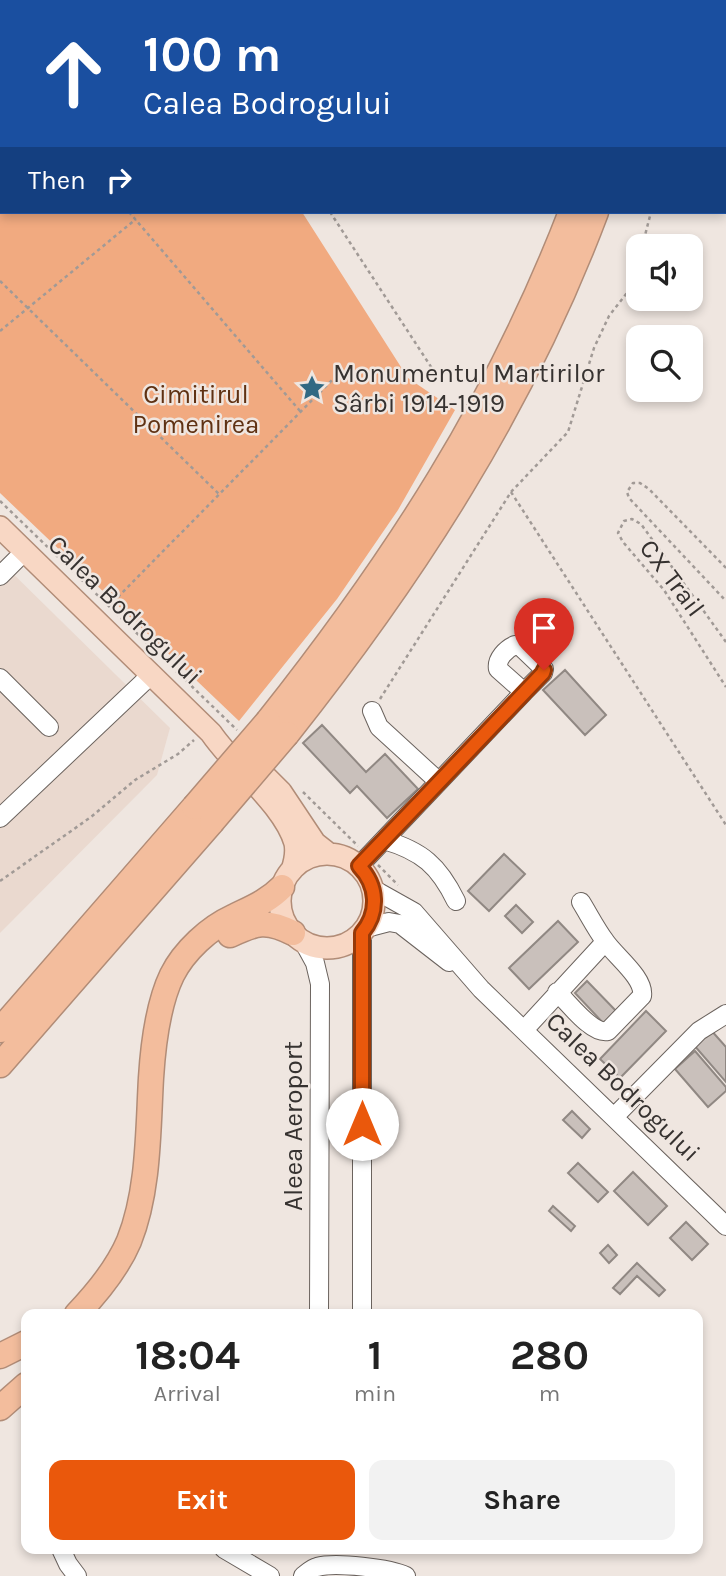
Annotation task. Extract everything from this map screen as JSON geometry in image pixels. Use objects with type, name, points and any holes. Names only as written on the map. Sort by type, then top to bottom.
[{"type":"highway","points":[[277,727],[432,493],[524,323],[570,214]]},
{"type":"highway","points":[[0,1065],[203,814],[277,727],[361,640],[395,592],[472,471],[543,335],[595,214]]},
{"type":"highway","points":[[0,1030],[203,814]]},
{"type":"highway","points":[[84,1306],[120,1259],[135,1224],[144,1170],[155,1034],[171,976],[189,951],[220,924],[261,905],[287,879]]},
{"type":"highway","points":[[163,1006],[188,967],[219,941],[245,928],[266,923],[278,925],[298,937]]},
{"type":"highway","points":[[0,1356],[21,1346]]},
{"type":"highway","points":[[0,1387],[21,1371]]},
{"type":"highway","points":[[0,1408],[21,1389]]},
{"type":"main road","name":"Calea Bodrogului","points":[[0,527],[25,551],[102,613],[152,674],[209,730],[239,751],[271,782],[292,807],[313,840],[328,854],[364,858]]},
{"type":"main road","name":"Calea Bodrogului","points":[[209,730],[288,828],[295,845],[295,859],[280,899],[282,914],[298,937],[318,947],[334,948],[349,943],[364,930]]},
{"type":"main road","points":[[287,879],[311,857],[328,854]]},
{"type":"main road","points":[[364,858],[367,876],[381,882],[374,910],[364,930]]},
{"type":"street","points":[[0,576],[25,551]]},
{"type":"street","points":[[0,818],[152,674]]},
{"type":"street","points":[[0,678],[49,727]]},
{"type":"street","points":[[364,858],[524,692]]},
{"type":"street","points":[[372,711],[379,727],[438,782]]},
{"type":"street","points":[[384,839],[415,851],[433,865],[446,881],[456,901]]},
{"type":"street","name":"Calea Bodrogului","points":[[381,882],[414,912],[481,989]]},
{"type":"street","points":[[557,992],[594,1029],[602,1033],[608,1031],[642,996],[640,982],[605,942],[581,902]]},
{"type":"street","name":"Calea Bodrogului","points":[[364,930],[389,922],[400,924],[481,989],[726,1226]]},
{"type":"street","points":[[362,1309],[364,930]]},
{"type":"street","name":"Aleea Aeroport","points":[[298,937],[315,963],[320,984],[319,1309]]},
{"type":"street","points":[[524,1030],[605,942]]},
{"type":"street","points":[[614,1117],[699,1031],[709,1023],[722,1024]]},
{"type":"street","points":[[63,1554],[77,1576]]},
{"type":"street","points":[[233,1554],[270,1576]]},
{"type":"street","points":[[315,1567],[362,1564],[406,1576]]},
{"type":"path","points":[[131,214],[301,412]]},
{"type":"path","points":[[331,214],[437,376]]},
{"type":"path","points":[[645,234],[650,214]]},
{"type":"path","points":[[0,331],[135,219]]},
{"type":"path","points":[[0,281],[219,494]]},
{"type":"path","points":[[372,711],[511,492],[568,432],[594,348],[609,316],[626,294]]},
{"type":"path","points":[[102,613],[333,379]]},
{"type":"path","name":"CX Trail","points":[[726,568],[649,489],[633,483],[629,486],[629,498],[726,601]]},
{"type":"path","points":[[511,492],[726,825]]},
{"type":"path","points":[[0,501],[102,613],[238,732]]},
{"type":"path","name":"CX Trail","points":[[726,642],[641,524],[632,519],[624,521],[618,533],[623,542],[664,590],[726,687]]},
{"type":"path","points":[[0,881],[91,817],[135,780],[178,754],[209,730]]},
{"type":"path","points":[[298,787],[364,858],[381,882]]},
{"type":"shaded area","points":[[0,561],[170,728],[157,775],[0,933]]},
{"type":"green space","name":"Cimitirul Pomenirea","points":[[0,214],[303,214],[408,378],[455,410],[398,510],[337,599],[239,721],[0,493]]},
{"type":"building","points":[[565,670],[606,715],[585,735],[543,690]]},
{"type":"building","points":[[322,725],[366,772],[385,754],[418,789],[387,818],[357,786],[350,793],[303,743]]},
{"type":"building","points":[[504,854],[525,874],[489,911],[468,891]]},
{"type":"building","points":[[516,905],[533,922],[522,933],[505,916]]},
{"type":"building","points":[[558,921],[578,942],[529,989],[509,968]]},
{"type":"building","points":[[587,981],[619,1014],[606,1026],[575,993]]},
{"type":"building","points":[[646,1011],[666,1031],[620,1078],[600,1059]]},
{"type":"building","points":[[710,1029],[726,1047],[726,1082],[693,1044]]},
{"type":"building","points":[[695,1051],[726,1087],[726,1091],[708,1107],[675,1069]]},
{"type":"building","points":[[572,1111],[590,1129],[582,1138],[563,1120]]},
{"type":"building","points":[[578,1163],[608,1192],[598,1202],[568,1173]]},
{"type":"building","points":[[633,1172],[667,1206],[648,1225],[614,1191]]},
{"type":"building","points":[[553,1206],[575,1226],[571,1231],[549,1211]]},
{"type":"building","points":[[686,1222],[708,1244],[692,1260],[670,1238]]},
{"type":"building","points":[[608,1245],[617,1255],[609,1263],[600,1253]]},
{"type":"building","points":[[637,1263],[665,1290],[659,1296],[637,1276],[620,1294],[613,1288]]},
{"type":"place","name":"Monumentul Martirilor Sârbi 1914-1919","points":[[312,388]]},
{"type":"route","points":[[362,1124],[362,933],[374,910],[374,893],[367,876],[359,866],[544,670]]}]
